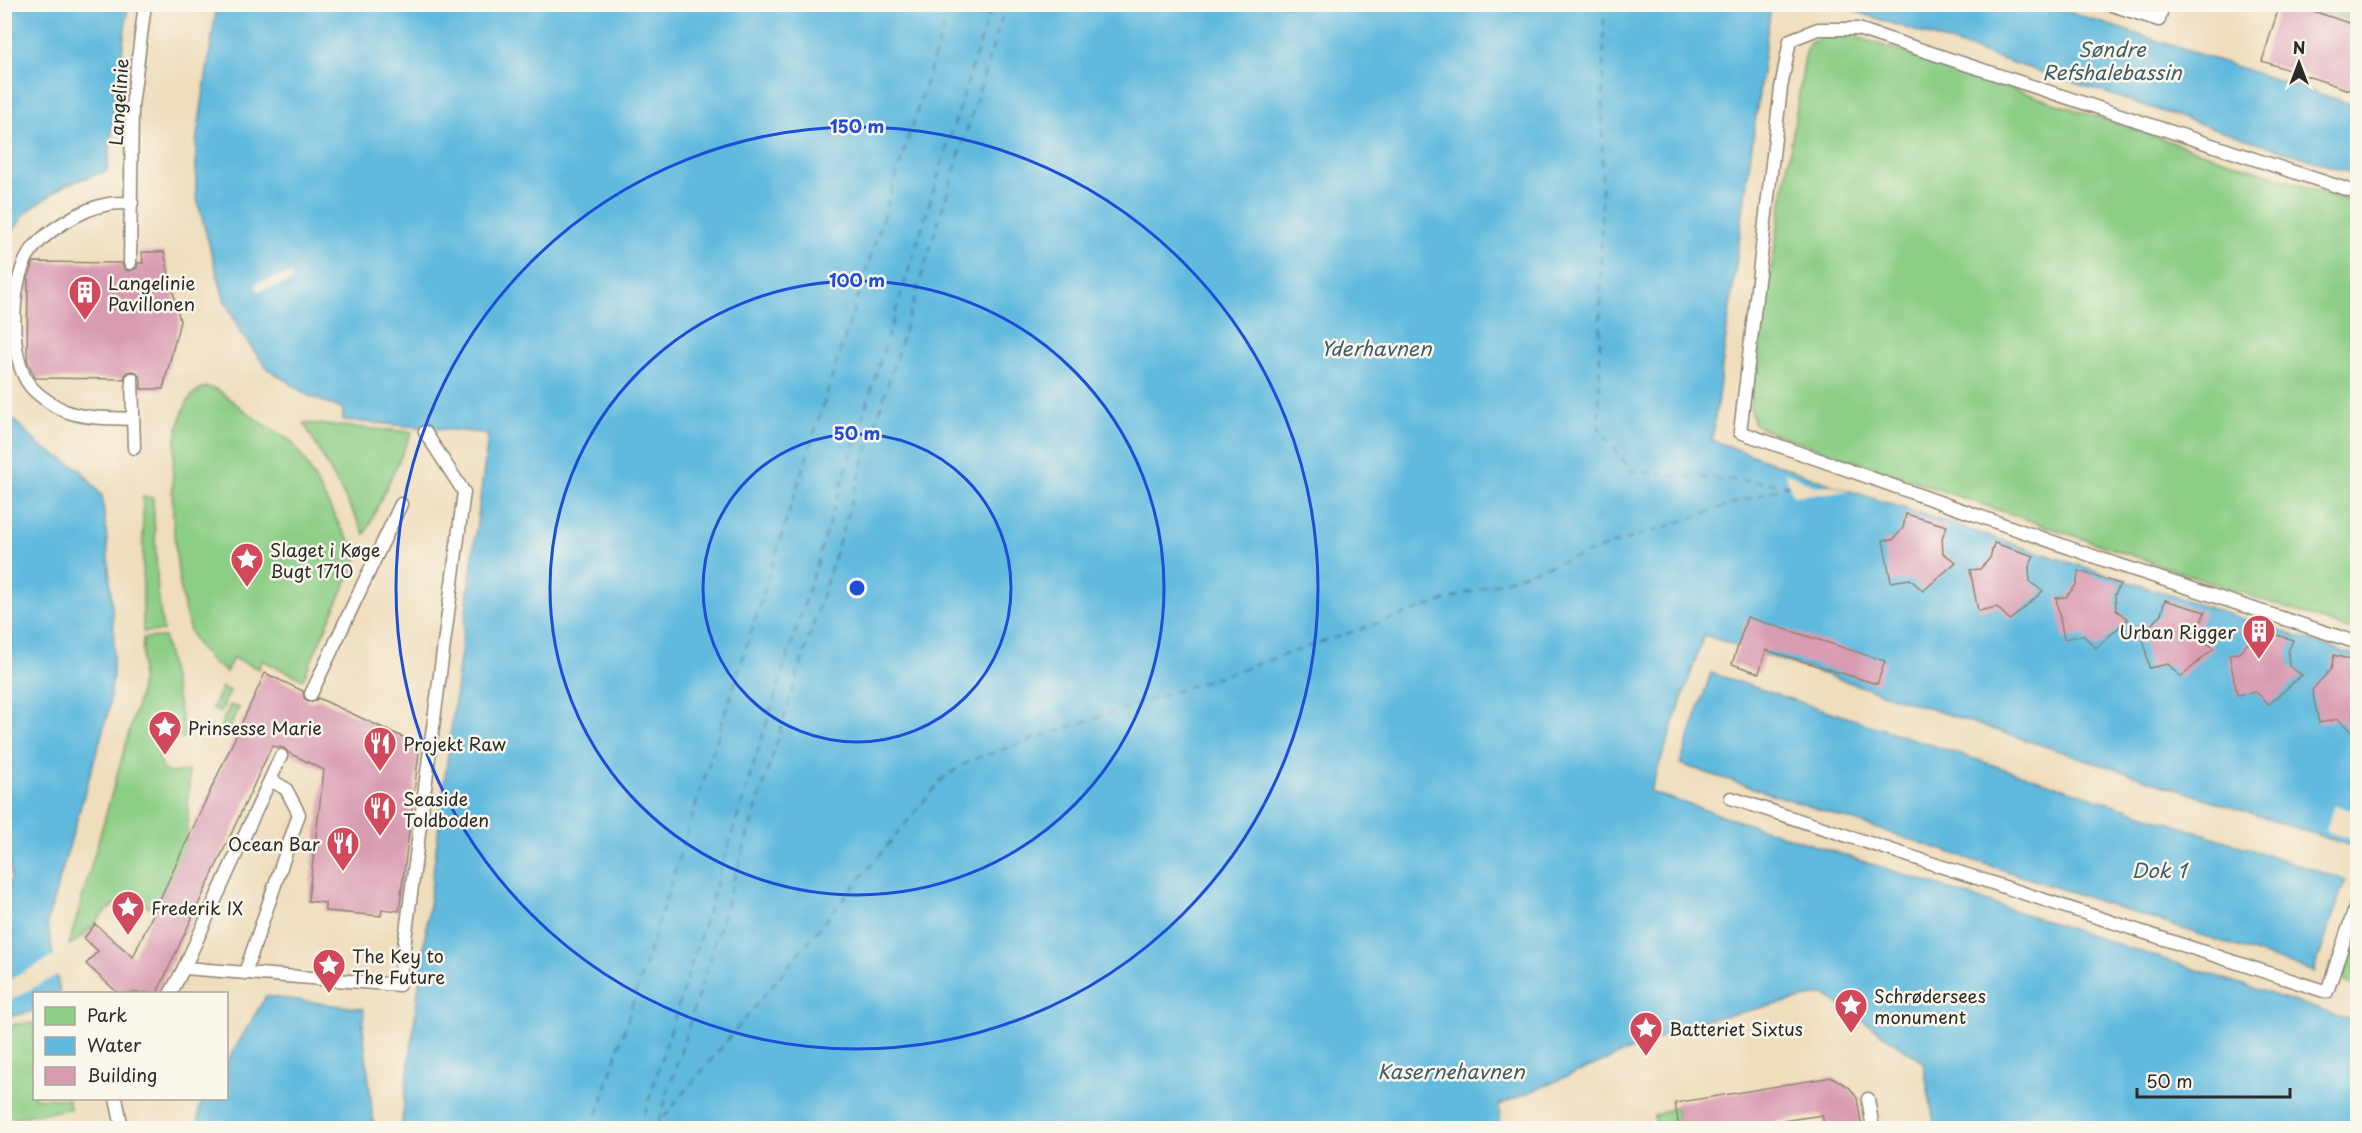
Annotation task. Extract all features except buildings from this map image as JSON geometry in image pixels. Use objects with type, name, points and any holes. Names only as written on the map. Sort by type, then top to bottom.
[{"type":"lane","name":"Langelinie","points":[[130,263],[132,106],[145,4]]},
{"type":"lane","points":[[2109,4],[2158,20],[2163,4]]},
{"type":"lane","points":[[2358,193],[1858,29],[1818,29],[1799,36],[1790,40],[1781,88],[1740,432],[2104,560],[2358,643]]},
{"type":"lane","points":[[132,203],[108,204],[78,215],[53,231],[29,253],[16,287],[16,344],[22,369],[31,387],[63,411],[86,417],[133,419]]},
{"type":"lane","points":[[132,379],[134,448]]},
{"type":"lane","points":[[184,968],[399,986],[464,492],[425,432]]},
{"type":"lane","points":[[311,694],[401,504]]},
{"type":"lane","points":[[171,992],[184,968],[281,756]]},
{"type":"lane","points":[[245,973],[299,814],[286,789],[271,780]]},
{"type":"lane","points":[[1731,798],[2327,992],[2358,899]]},
{"type":"lane","points":[[1868,1099],[1873,1128]]},
{"type":"lane","points":[[116,1100],[122,1128]]},
{"type":"green space","points":[[2300,5],[2357,5],[2357,22]]},
{"type":"green space","points":[[1827,35],[1851,35],[2357,204],[2357,632],[1772,433],[1754,424],[1750,406],[1805,56],[1810,43]]},
{"type":"green space","points":[[206,387],[218,390],[257,420],[291,441],[305,461],[341,528],[359,554],[303,679],[262,660],[259,669],[233,658],[226,672],[200,650],[187,619],[175,546],[173,462],[179,426],[189,399]]},
{"type":"green space","points":[[304,423],[412,432],[365,534]]},
{"type":"green space","points":[[143,497],[153,498],[158,594],[163,631],[143,632]]},
{"type":"green space","points":[[164,637],[185,735],[183,738],[169,737],[161,741],[160,759],[163,768],[169,773],[189,771],[187,846],[165,915],[138,902],[124,901],[107,910],[85,933],[69,945],[141,688],[143,638]]},
{"type":"green space","points":[[222,687],[230,691],[220,713],[212,709]]},
{"type":"green space","points":[[230,705],[239,708],[227,733],[219,730]]},
{"type":"green space","points":[[2357,922],[2358,986],[2345,982],[2343,965]]},
{"type":"green space","points":[[33,1023],[33,1100],[68,1100],[70,1109],[5,1119],[5,1040],[14,1024]]},
{"type":"green space","points":[[1675,1107],[1679,1128],[1656,1128],[1654,1116]]},
{"type":"water","points":[[5,4],[128,5],[107,171],[65,185],[28,211],[5,241]]},
{"type":"water","points":[[217,5],[1771,5],[1712,440],[1832,485],[2357,656],[2357,848],[1704,635],[1650,792],[2357,1022],[2357,1128],[1935,1128],[1923,1062],[1824,994],[1697,1022],[1499,1105],[1501,1128],[401,1128],[488,436],[483,433],[343,420],[343,409],[309,396],[268,369],[242,335],[224,299],[196,196],[196,143]]},
{"type":"water","name":"Søndre Refshalebassin","points":[[1836,5],[2048,5],[2357,106],[2357,175]]},
{"type":"water","points":[[4,406],[10,416],[41,447],[80,469],[102,496],[114,632],[113,676],[108,713],[47,922],[60,992],[33,992],[33,1011],[11,1016],[9,1001],[4,992],[5,895],[11,878],[10,864],[4,846]]},
{"type":"water","name":"Dok 1","points":[[1711,673],[2345,880],[2314,972],[1680,764]]},
{"type":"water","points":[[266,996],[364,1009],[363,1028],[374,1128],[198,1127],[199,1108],[204,1100],[228,1100],[228,1060]]},
{"type":"pier","points":[[291,274],[293,282],[257,291],[256,283]]},
{"type":"pier","points":[[1785,472],[1815,486],[1832,485],[1850,491],[1793,496]]},
{"type":"pier","points":[[2334,805],[2357,812],[2353,830],[2357,832],[2357,837],[2352,835],[2350,839],[2326,831]]},
{"type":"pier","points":[[56,955],[59,974],[9,1001],[5,992],[5,982]]},
{"type":"ferry route","points":[[593,1128],[951,4]]},
{"type":"ferry route","points":[[640,1128],[992,4]]},
{"type":"ferry route","points":[[659,1121],[1006,4]]},
{"type":"ferry route","points":[[1604,4],[1599,428],[1631,471],[1788,485]]},
{"type":"ferry route","points":[[655,1128],[943,778],[971,760],[1789,485]]},
{"type":"place","name":"Langelinie Pavillonen","points":[[85,321]]},
{"type":"place","name":"Slaget i Køge Bugt 1710","points":[[247,588]]},
{"type":"place","name":"Urban Rigger","points":[[2259,660]]},
{"type":"place","name":"Prinsesse Marie","points":[[165,756]]},
{"type":"place","name":"Projekt Raw","points":[[380,772]]},
{"type":"place","name":"Seaside Toldboden","points":[[380,837]]},
{"type":"place","name":"Ocean Bar","points":[[343,872]]},
{"type":"place","name":"Frederik IX","points":[[128,936]]},
{"type":"place","name":"The Key to The Future","points":[[329,994]]},
{"type":"place","name":"Schrødersees monument","points":[[1851,1034]]},
{"type":"place","name":"Batteriet Sixtus","points":[[1646,1057]]},
{"type":"water label","name":"Yderhavnen","points":[[1376,348]]},
{"type":"water label","name":"Kasernehavnen","points":[[1451,1071]]}]
